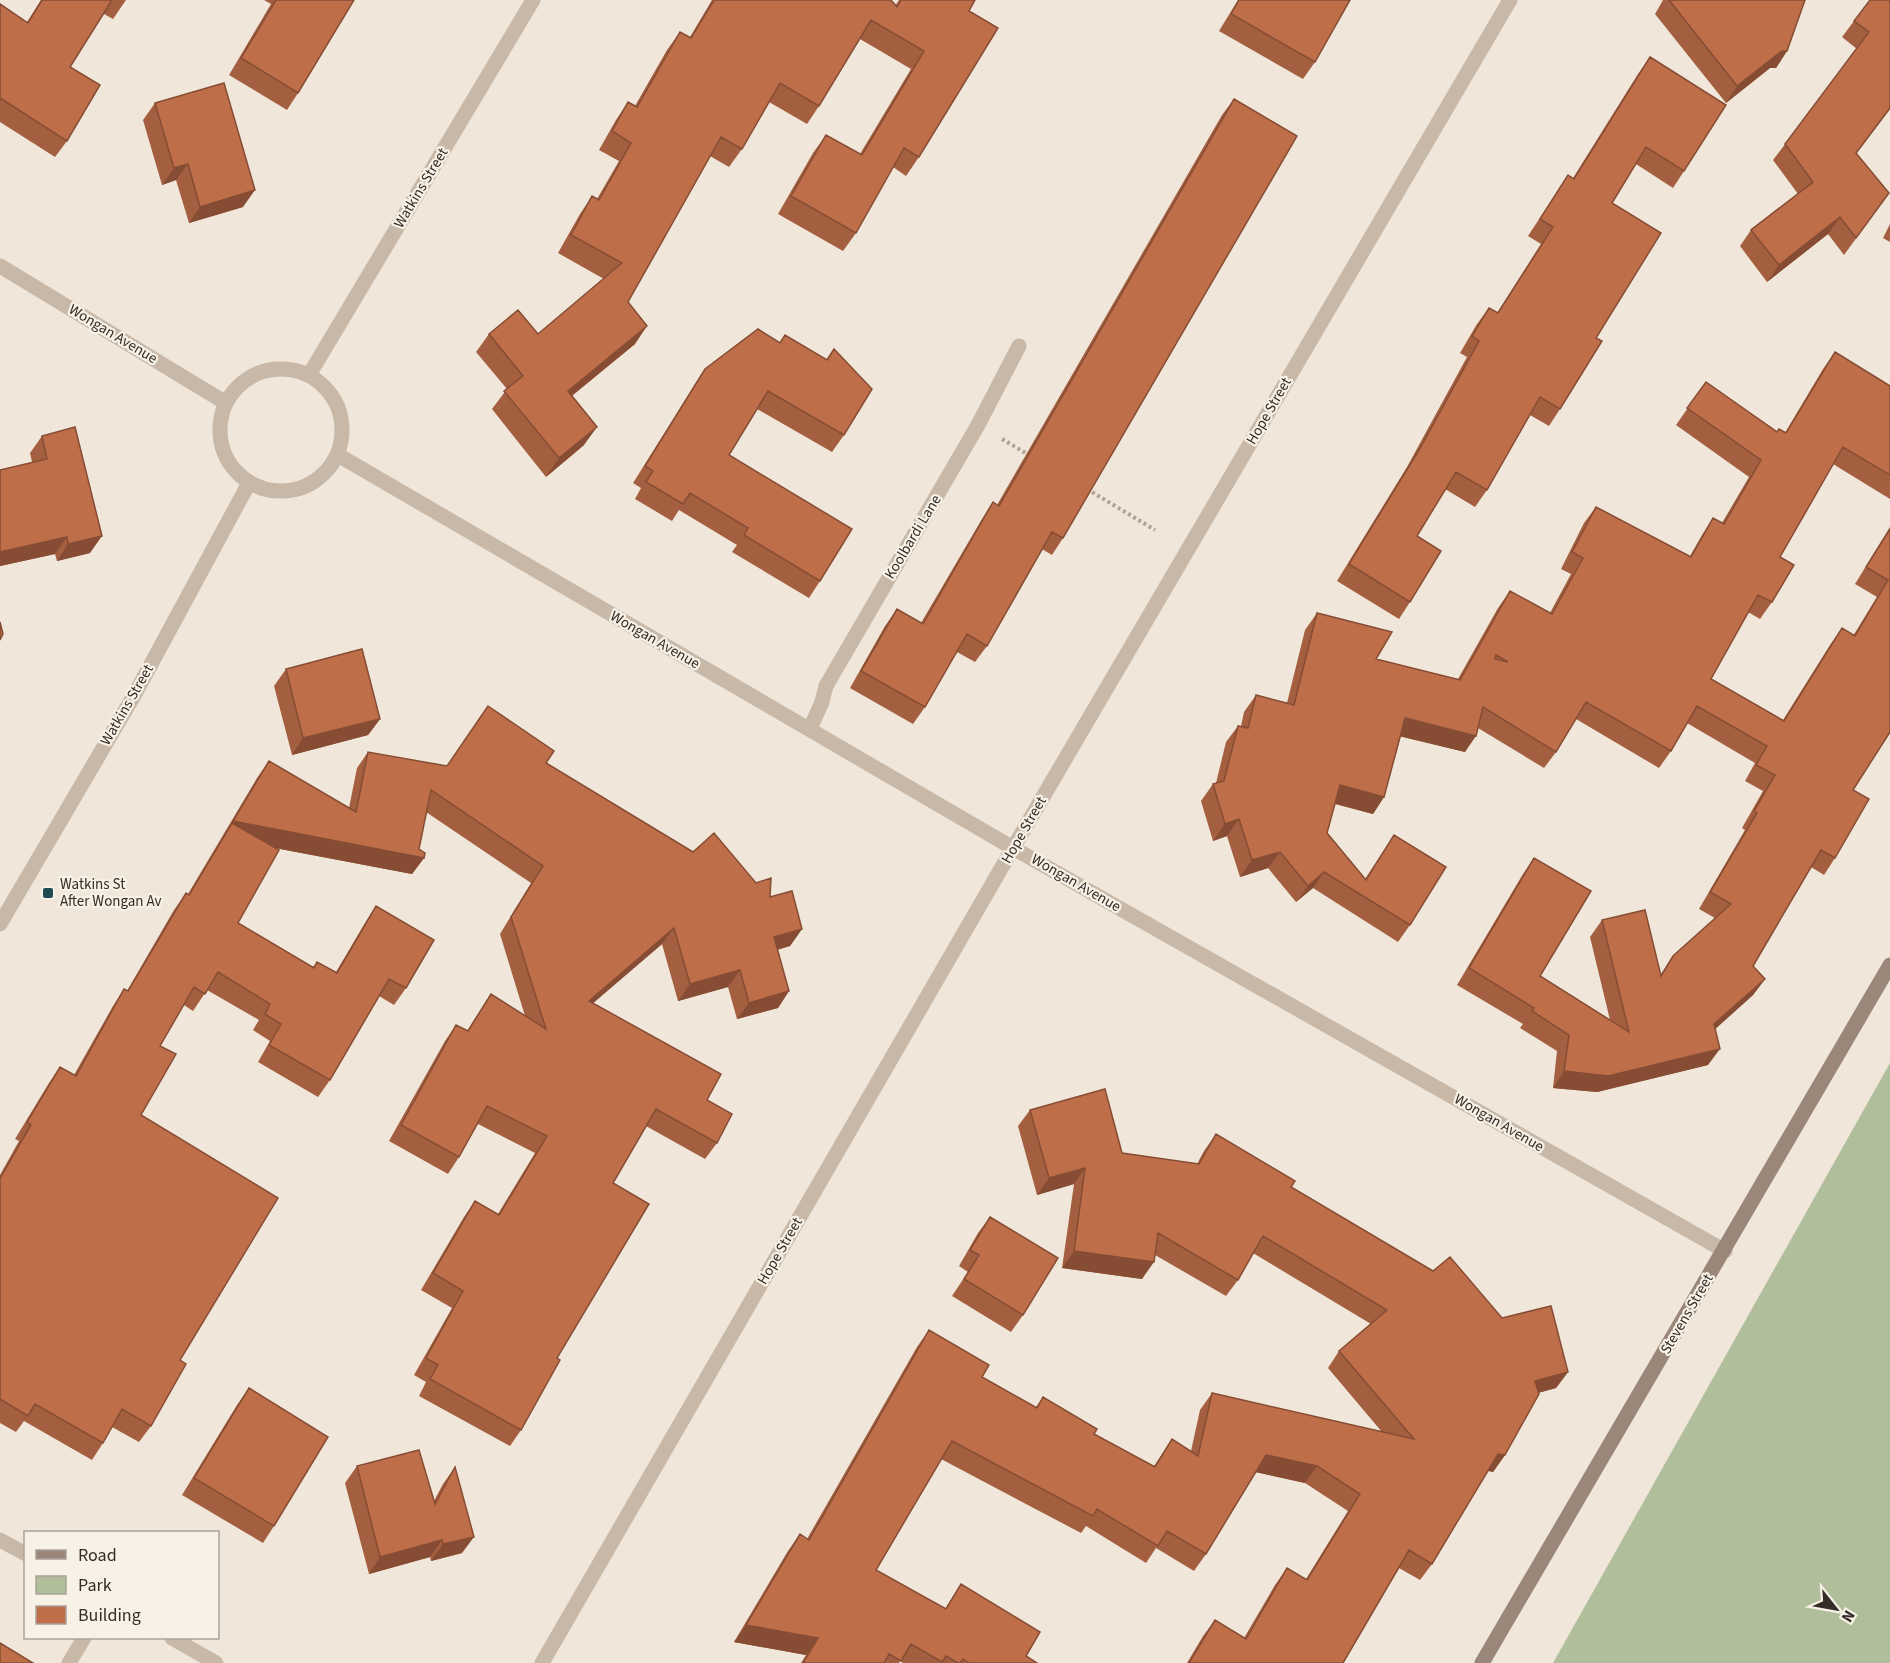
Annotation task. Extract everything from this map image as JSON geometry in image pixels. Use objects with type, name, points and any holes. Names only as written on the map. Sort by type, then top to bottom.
[{"type":"street","name":"Watkins Street","points":[[309,375],[533,0]]},
{"type":"street","name":"Hope Street","points":[[542,1663],[1013,848],[1510,0]]},
{"type":"street","name":"Wongan Avenue","points":[[0,266],[226,403]]},
{"type":"street","name":"Koolbardi Lane","points":[[810,729],[822,702],[826,686],[978,425],[1019,346]]},
{"type":"street","points":[[272,370],[290,370],[309,375],[324,386],[335,401],[341,418],[342,437],[338,455],[325,472],[309,485],[289,491],[268,490],[249,483],[235,471],[225,456],[221,438],[221,420],[226,403],[238,387],[254,376],[272,370]]},
{"type":"street","name":"Wongan Avenue","points":[[338,455],[1013,848],[1725,1251]]},
{"type":"street","name":"Watkins Street","points":[[0,924],[136,692],[249,483]]},
{"type":"street","name":"Stevens Street","points":[[1482,1663],[1725,1251],[1890,964]]},
{"type":"street","points":[[0,1540],[24,1553]]},
{"type":"street","points":[[69,1663],[83,1639]]},
{"type":"street","points":[[174,1639],[216,1663]]},
{"type":"path","points":[[978,425],[1038,460]]},
{"type":"path","points":[[1085,488],[1155,530]]},
{"type":"green space","points":[[1890,1063],[1890,1663],[1553,1663]]},
{"type":"building","points":[[42,0],[112,0],[70,67],[100,85],[67,141],[0,98],[0,4],[28,23]]},
{"type":"building","points":[[276,0],[354,0],[298,93],[241,58]]},
{"type":"building","points":[[714,0],[891,0],[897,7],[901,0],[975,0],[969,11],[998,28],[919,157],[904,148],[856,233],[791,196],[826,135],[862,155],[924,51],[871,20],[819,106],[780,83],[742,149],[721,137],[628,302],[647,326],[568,391],[597,427],[559,458],[504,391],[523,376],[489,334],[518,310],[538,334],[622,263],[571,235],[592,196],[599,200],[631,143],[612,131],[628,102],[637,107],[680,32],[691,38]]},
{"type":"building","points":[[1239,0],[1350,0],[1315,62],[1231,14]]},
{"type":"building","points":[[1669,0],[1805,0],[1787,51],[1782,51],[1737,86]]},
{"type":"building","points":[[1870,0],[1890,0],[1890,108],[1856,153],[1889,193],[1856,238],[1840,217],[1779,265],[1751,230],[1813,182],[1785,144],[1869,32],[1854,21]]},
{"type":"building","points":[[1650,57],[1726,105],[1684,171],[1646,147],[1612,203],[1661,233],[1596,338],[1602,341],[1560,409],[1540,397],[1487,490],[1456,472],[1417,536],[1441,551],[1410,602],[1349,564],[1419,450],[1479,341],[1472,336],[1489,308],[1498,313],[1553,227],[1540,219],[1568,175],[1574,179]]},
{"type":"building","points":[[224,83],[255,190],[200,207],[188,164],[174,168],[155,103]]},
{"type":"building","points":[[1234,99],[1297,136],[1063,538],[1052,532],[987,646],[967,634],[925,707],[861,671],[897,609],[923,624],[993,502],[999,506]]},
{"type":"building","points":[[758,329],[780,343],[785,335],[827,360],[834,349],[872,389],[844,435],[768,391],[729,455],[852,529],[820,581],[744,535],[748,528],[690,493],[683,504],[646,482],[653,471],[645,466],[705,369]]},
{"type":"building","points":[[1835,352],[1890,386],[1890,475],[1843,447],[1780,557],[1794,565],[1772,602],[1758,595],[1711,679],[1784,721],[1842,628],[1855,636],[1888,580],[1866,567],[1890,529],[1890,732],[1853,790],[1869,799],[1835,858],[1821,850],[1753,966],[1765,979],[1714,1024],[1720,1049],[1608,1076],[1564,1071],[1569,1035],[1532,1011],[1534,1008],[1469,968],[1534,858],[1591,891],[1540,976],[1629,1032],[1602,920],[1645,910],[1661,976],[1673,956],[1731,904],[1710,892],[1757,813],[1754,811],[1775,775],[1756,765],[1767,746],[1697,706],[1671,751],[1586,702],[1556,752],[1483,707],[1476,736],[1405,718],[1384,797],[1340,785],[1327,833],[1366,880],[1394,835],[1446,867],[1410,925],[1324,872],[1308,886],[1280,852],[1252,860],[1239,819],[1225,824],[1213,784],[1224,781],[1238,726],[1248,728],[1256,695],[1294,705],[1317,613],[1392,632],[1376,659],[1460,680],[1510,591],[1552,614],[1583,558],[1572,552],[1596,507],[1691,557],[1713,518],[1724,524],[1761,460],[1687,408],[1706,382],[1777,432],[1779,429],[1786,433]],"holes":[[[1496,655],[1508,662],[1495,659]]]},
{"type":"building","points":[[75,427],[102,536],[68,544],[67,537],[0,552],[0,470],[47,459],[42,436]]},
{"type":"building","points":[[0,622],[3,634],[0,640]]},
{"type":"building","points":[[362,649],[380,719],[303,738],[286,669]]},
{"type":"building","points":[[488,706],[554,751],[546,763],[693,852],[714,833],[756,883],[771,878],[770,897],[792,891],[802,929],[774,937],[789,991],[749,1003],[740,970],[690,984],[674,928],[589,1001],[721,1074],[707,1100],[732,1114],[717,1143],[656,1109],[613,1183],[649,1204],[557,1358],[560,1360],[521,1430],[430,1379],[438,1365],[426,1358],[463,1291],[433,1273],[475,1201],[499,1215],[547,1136],[487,1106],[459,1157],[401,1125],[456,1025],[468,1031],[491,994],[546,1029],[511,917],[543,866],[431,790],[419,849],[425,853],[424,858],[233,821],[269,761],[356,812],[368,752],[447,766]]},
{"type":"building","points":[[232,823],[279,850],[238,923],[314,968],[317,962],[337,973],[376,906],[434,940],[406,988],[389,979],[330,1080],[269,1045],[281,1024],[265,1014],[270,1004],[218,972],[205,994],[194,987],[160,1046],[176,1054],[141,1115],[278,1198],[180,1360],[186,1364],[151,1426],[122,1409],[103,1443],[35,1404],[28,1416],[0,1399],[0,1178],[31,1125],[27,1122],[60,1067],[76,1076],[124,989],[128,991],[186,893],[189,895]]},
{"type":"building","points":[[1105,1089],[1122,1153],[1199,1164],[1216,1134],[1295,1181],[1291,1187],[1433,1271],[1450,1257],[1502,1318],[1551,1306],[1568,1372],[1535,1381],[1539,1394],[1505,1455],[1498,1454],[1432,1564],[1409,1550],[1343,1663],[1189,1663],[1215,1620],[1246,1639],[1287,1568],[1307,1580],[1360,1494],[1317,1466],[1266,1455],[1206,1554],[1167,1531],[1158,1546],[1097,1509],[1093,1516],[952,1441],[876,1570],[946,1609],[961,1584],[1040,1632],[1026,1656],[1037,1663],[969,1663],[963,1659],[958,1663],[946,1656],[942,1662],[911,1644],[901,1661],[889,1654],[884,1663],[803,1663],[818,1638],[746,1625],[800,1534],[809,1540],[929,1330],[989,1365],[982,1377],[1037,1408],[1043,1397],[1097,1429],[1094,1434],[1155,1467],[1172,1439],[1198,1456],[1212,1393],[1414,1439],[1339,1351],[1387,1310],[1263,1236],[1238,1280],[1158,1233],[1154,1262],[1074,1251],[1085,1168],[1049,1178],[1030,1110]]},
{"type":"building","points":[[990,1217],[1058,1258],[1023,1315],[964,1279],[979,1255],[970,1250]]},
{"type":"building","points":[[249,1388],[328,1437],[274,1526],[194,1478]]},
{"type":"building","points":[[419,1450],[435,1504],[455,1467],[474,1537],[443,1544],[442,1540],[380,1557],[357,1466]]},
{"type":"building","points":[[0,1643],[33,1663],[0,1663]]},
{"type":"place","name":"Watkins St After Wongan Av","points":[[48,893]]}]
